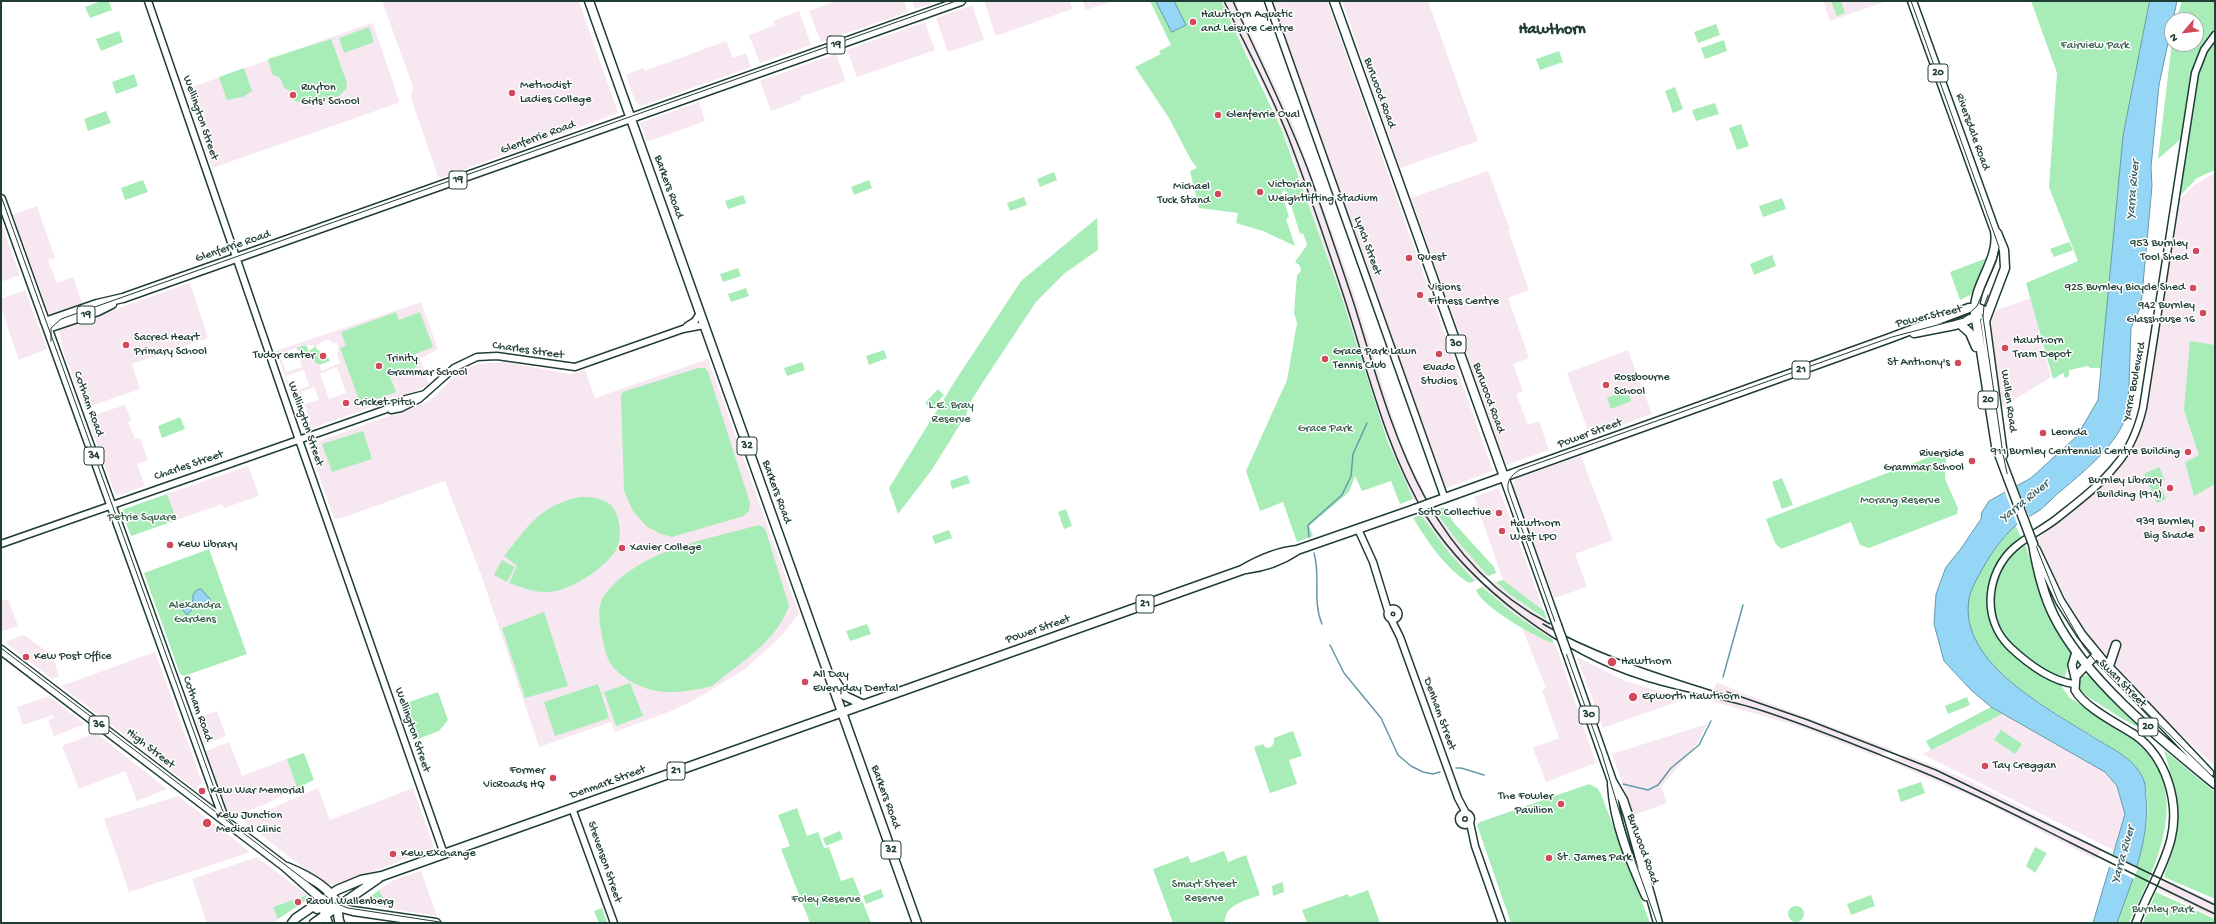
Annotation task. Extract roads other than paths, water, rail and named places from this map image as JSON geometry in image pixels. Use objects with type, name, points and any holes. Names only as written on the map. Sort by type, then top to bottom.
[{"type":"main road","name":"Barkers Road","points":[[589,1],[917,923]]},
{"type":"main road","name":"Glenferrie Road","points":[[47,325],[96,304],[123,298],[961,1]]},
{"type":"main road","name":"Burwood Road","points":[[1334,1],[1612,781],[1623,800],[1658,923]]},
{"type":"main road","name":"Riversdale Road","points":[[1912,1],[2003,248],[2005,264],[2003,275],[1987,312],[1986,327]]},
{"type":"main road","name":"Cotham Road","points":[[1,199],[224,821]]},
{"type":"main road","name":"Riversdale Road","points":[[1975,307],[1976,296],[1996,245],[1994,227]]},
{"type":"main road","name":"Power Street","points":[[842,711],[1242,570],[1266,565],[1286,558],[1297,550],[1504,478],[1975,307],[1987,312]]},
{"type":"main road","name":"20","points":[[1975,307],[1975,318]]},
{"type":"main road","name":"Power Street","points":[[1890,338],[1960,324],[1987,312]]},
{"type":"main road","name":"Wallen Road","points":[[1975,318],[1996,446],[2033,544],[2065,610],[2097,654]]},
{"type":"main road","points":[[1960,324],[1971,335],[1984,369]]},
{"type":"main road","name":"Wallen Road","points":[[1986,327],[2003,460],[2008,478]]},
{"type":"main road","name":"Wallen Road","points":[[2033,544],[2052,612],[2076,652],[2086,664]]},
{"type":"main road","points":[[2109,666],[2116,646]]},
{"type":"main road","name":"High Street","points":[[1,650],[284,866],[316,895],[327,919]]},
{"type":"main road","points":[[2076,652],[2072,665],[2077,693],[2082,699],[2140,739],[2150,749],[2162,768],[2171,794],[2173,818],[2172,838],[2136,923]]},
{"type":"main road","points":[[2074,681],[2086,664],[2097,654]]},
{"type":"main road","name":"Swan Street","points":[[2097,654],[2215,779]]},
{"type":"main road","name":"Swan Street","points":[[2086,664],[2164,742],[2215,784]]},
{"type":"main road","points":[[825,665],[845,696],[862,704]]},
{"type":"main road","name":"Denmark Street","points":[[330,894],[361,880],[382,876],[842,711]]},
{"type":"main road","name":"Burwood Road","points":[[1612,781],[1613,801],[1621,833],[1658,923]]},
{"type":"main road","name":"High Street","points":[[284,866],[304,874],[330,894],[338,907]]},
{"type":"main road","name":"Denmark Street","points":[[338,907],[382,876]]},
{"type":"main road","name":"21","points":[[292,923],[321,904],[330,894]]},
{"type":"main road","points":[[295,923],[321,904],[329,904],[338,907],[436,923]]},
{"type":"main road","points":[[338,907],[340,923]]},
{"type":"main road","name":"21","points":[[314,923],[327,919],[338,907]]},
{"type":"street","name":"Wellington Street","points":[[148,1],[299,440],[444,854]]},
{"type":"street","name":"Lynch Street","points":[[1268,1],[1445,498]]},
{"type":"street","name":"Yarra Boulevard","points":[[2074,681],[2060,682],[2052,678],[2007,644],[1999,634],[1992,614],[1992,582],[1999,566],[2010,551],[2061,516],[2106,476],[2117,465],[2134,437],[2143,408],[2195,73],[2204,50],[2215,35]]},
{"type":"street","name":"Charles Street","points":[[683,329],[694,322],[700,314]]},
{"type":"street","name":"Charles Street","points":[[1,544],[384,410],[406,399],[425,394],[454,368],[477,357],[497,356],[575,367],[683,329],[704,325]]},
{"type":"street","points":[[1360,528],[1390,610],[1387,616],[1394,619],[1398,611],[1390,610]]},
{"type":"street","name":"Denham Street","points":[[1394,619],[1464,814]]},
{"type":"street","name":"Stevenson Street","points":[[572,808],[614,923]]},
{"type":"street","points":[[1467,824],[1471,818],[1464,814],[1460,821],[1467,824],[1502,923]]},
{"type":"water","points":[[1156,1],[1174,1],[1186,25],[1172,32]]},
{"type":"water","name":"Yarra River","points":[[2150,1],[2177,1],[2175,12],[2164,12],[2164,52],[2166,52],[2159,85],[2151,167],[2152,186],[2141,306],[2131,328],[2128,412],[2117,435],[2101,455],[2043,508],[2024,519],[2001,541],[1977,579],[1969,599],[1969,622],[1978,644],[1993,664],[2012,683],[2034,699],[2125,757],[2141,774],[2144,781],[2146,814],[2145,830],[2138,862],[2128,893],[2117,923],[2093,923],[2125,814],[2117,786],[2105,772],[1991,707],[1971,690],[1944,661],[1934,624],[1936,594],[1946,567],[1960,550],[1981,519],[1982,512],[1989,501],[2031,478],[2077,436],[2098,400],[2123,136]]},
{"type":"water","points":[[201,589],[210,599],[211,604],[204,607],[196,605],[187,615],[182,609],[182,604],[193,601],[193,595],[197,590]]},
{"type":"waterway","points":[[1309,537],[1308,525],[1342,495],[1351,476],[1353,454],[1367,423]]},
{"type":"waterway","points":[[1314,553],[1317,571],[1318,607],[1322,624]]},
{"type":"waterway","points":[[1723,677],[1743,605]]},
{"type":"waterway","points":[[1330,645],[1344,673],[1381,718],[1398,755],[1411,766],[1423,772],[1433,774],[1440,772]]},
{"type":"waterway","points":[[1623,784],[1648,790],[1658,785],[1671,768],[1699,745],[1711,721]]},
{"type":"waterway","points":[[1456,768],[1461,768],[1484,775]]},
{"type":"tram line","points":[[51,341],[51,328],[61,319],[956,1]]},
{"type":"tram line","points":[[1657,923],[1631,850],[1602,754],[1508,490],[1508,484],[1512,476],[1519,470],[1892,337],[1964,318],[1977,306],[1996,262],[1999,247],[1911,1]]},
{"type":"tram line","points":[[1,196],[218,799],[224,814],[235,827]]},
{"type":"tram line","points":[[1988,295],[1984,306],[1983,317],[2007,473],[2058,601],[2084,647],[2100,667],[2215,779]]},
{"type":"tram line","points":[[1,648],[335,903],[348,908],[446,923]]},
{"type":"railway","points":[[1224,1],[1266,87],[1289,139],[1342,291],[1378,406],[1411,490],[1426,516],[1445,543],[1494,593],[1521,616],[1551,636],[1581,654],[1612,669],[1658,685],[1733,702],[1763,711],[1822,732],[1920,771],[1996,806],[2215,914]]},
{"type":"railway","points":[[1233,1],[1284,111],[1311,178],[1355,307],[1384,400],[1400,445],[1420,488],[1443,528],[1472,564],[1507,597],[1550,624]]},
{"type":"railway","points":[[1543,624],[1587,647],[1659,674],[1731,697]]},
{"type":"railway","points":[[1727,692],[1808,720],[1936,770],[2215,905]]},
{"type":"place","name":"Hawthorn Aquatic and Leisure Centre","points":[[1193,22]]},
{"type":"place","name":"Methodist Ladies College","points":[[512,93]]},
{"type":"place","name":"Ruyton Girls' School","points":[[293,95]]},
{"type":"place","name":"Glenferrie Oval","points":[[1218,115]]},
{"type":"place","name":"Victorian Weightlifting Stadium","points":[[1260,192]]},
{"type":"place","name":"Michael Tuck Stand","points":[[1218,194]]},
{"type":"place","name":"953 Burnley Tool Shed","points":[[2196,251]]},
{"type":"place","name":"Quest","points":[[1409,258]]},
{"type":"place","name":"925 Burnley Bicycle Shed","points":[[2193,288]]},
{"type":"place","name":"Visions Fitness Centre","points":[[1420,295]]},
{"type":"place","name":"942 Burnley Glasshouse 16","points":[[2203,313]]},
{"type":"place","name":"Sacred Heart Primary School","points":[[126,345]]},
{"type":"place","name":"Hawthorn Tram Depot","points":[[2005,348]]},
{"type":"place","name":"Evado Studios","points":[[1439,354]]},
{"type":"place","name":"Tudor center","points":[[323,356]]},
{"type":"place","name":"Grace Park Lawn Tennis Club","points":[[1325,359]]},
{"type":"place","name":"St Anthony's","points":[[1958,363]]},
{"type":"place","name":"Trinity Grammar School","points":[[379,366]]},
{"type":"place","name":"Rossbourne School","points":[[1606,385]]},
{"type":"place","name":"Cricket Pitch","points":[[346,403]]},
{"type":"place","name":"Leonda","points":[[2043,433]]},
{"type":"place","name":"911 Burnley Centennial Centre Building","points":[[2188,452]]},
{"type":"place","name":"Riverside Grammar School","points":[[1972,461]]},
{"type":"place","name":"Burnley Library Building (914)","points":[[2170,488]]},
{"type":"place","name":"Soto Collective","points":[[1499,513]]},
{"type":"place","name":"939 Burnley Big Shade","points":[[2202,529]]},
{"type":"place","name":"Hawthorn West LPO","points":[[1502,531]]},
{"type":"place","name":"Kew Library","points":[[170,545]]},
{"type":"place","name":"Xavier College","points":[[622,548]]},
{"type":"place","name":"Kew Post Office","points":[[26,657]]},
{"type":"place","name":"Hawthorn","points":[[1612,662]]},
{"type":"place","name":"All Day Everyday Dental","points":[[805,682]]},
{"type":"place","name":"Epworth Hawthorn","points":[[1633,697]]},
{"type":"place","name":"Tay Creggan","points":[[1985,766]]},
{"type":"place","name":"Former VicRoads HQ","points":[[553,778]]},
{"type":"place","name":"Kew War Memorial","points":[[202,791]]},
{"type":"place","name":"The Fowler Pavilion","points":[[1561,804]]},
{"type":"place","name":"Kew Junction Medical Clinic","points":[[207,823]]},
{"type":"place","name":"Kew Exchange","points":[[393,854]]},
{"type":"place","name":"St. James Park","points":[[1549,858]]},
{"type":"place","name":"Raoul Wallenberg","points":[[298,902]]},
{"type":"district","name":"Hawthorn","points":[[1552,31]]},
{"type":"park label","name":"Fairview Park","points":[[2095,46]]},
{"type":"park label","name":"L.E. Bray Reserve","points":[[951,413]]},
{"type":"park label","name":"Grace Park","points":[[1325,429]]},
{"type":"park label","name":"Morang Reserve","points":[[1900,501]]},
{"type":"park label","name":"Petrie Square","points":[[142,518]]},
{"type":"park label","name":"Alexandra Gardens","points":[[195,613]]},
{"type":"park label","name":"Smart Street Reserve","points":[[1204,892]]},
{"type":"park label","name":"Foley Reserve","points":[[826,900]]},
{"type":"park label","name":"Burnley Park","points":[[2163,910]]}]
